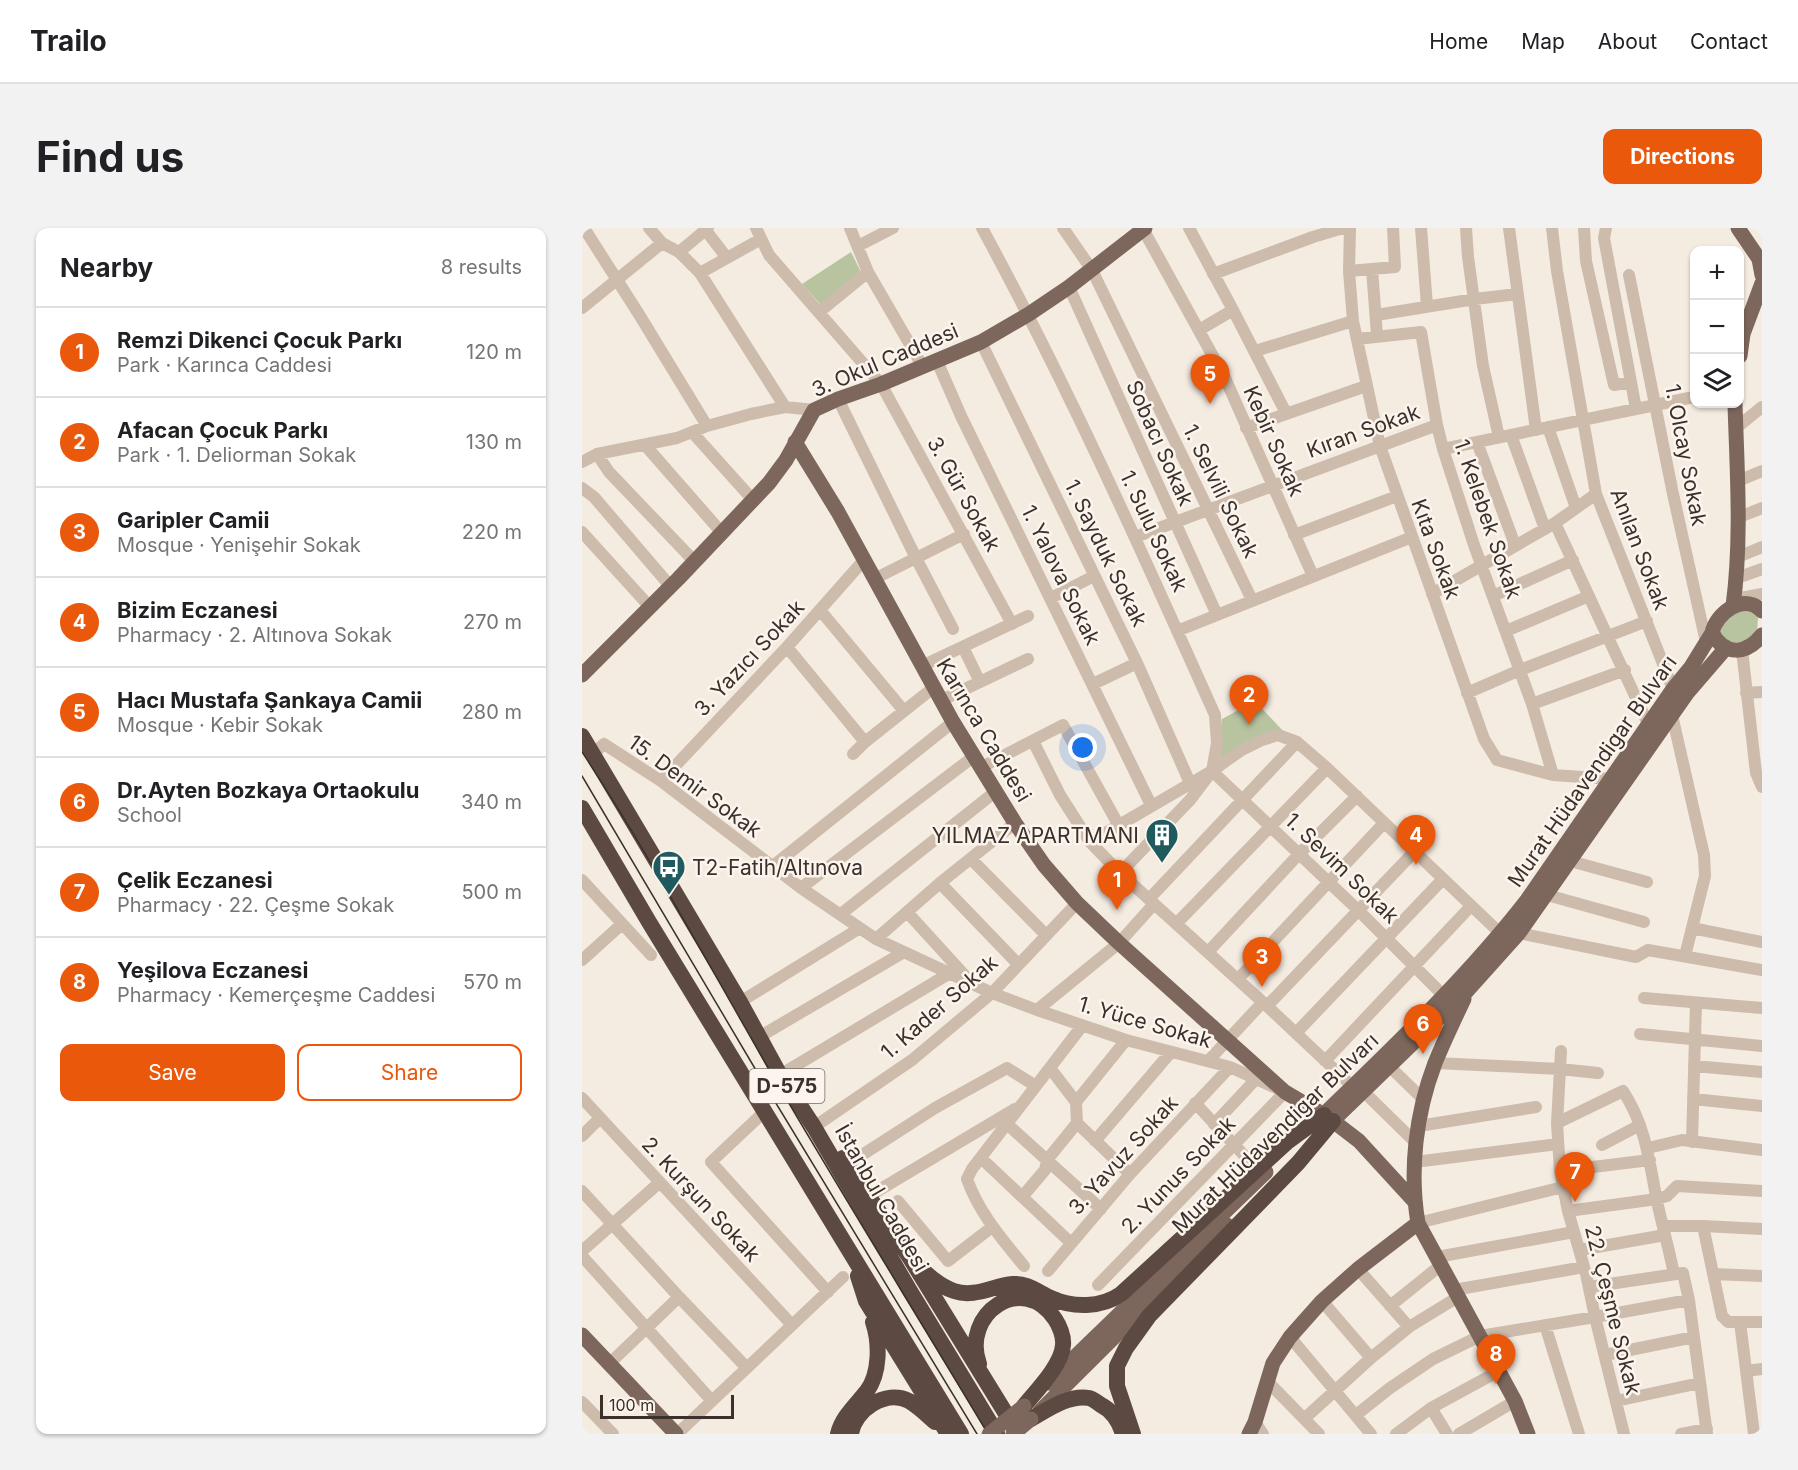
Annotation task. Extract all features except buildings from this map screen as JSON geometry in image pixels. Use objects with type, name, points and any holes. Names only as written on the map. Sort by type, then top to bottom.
[{"type":"highway","name":"İstanbul Caddesi","points":[[582,736],[740,1002],[780,1075],[814,1127],[997,1434]]},
{"type":"highway","points":[[582,808],[961,1434]]},
{"type":"highway","points":[[910,1258],[927,1275],[955,1292],[975,1294],[1014,1284],[1035,1288],[1049,1297],[1073,1304],[1094,1305],[1111,1301],[1287,1142],[1328,1118]]},
{"type":"highway","points":[[1133,1434],[1117,1386],[1117,1366],[1126,1348],[1149,1316],[1298,1163],[1328,1118]]},
{"type":"highway","points":[[814,1127],[848,1164],[910,1258],[1019,1434]]},
{"type":"highway","points":[[838,1434],[844,1419],[869,1388],[875,1372],[878,1350],[875,1328],[851,1252]]},
{"type":"highway","points":[[985,1379],[978,1360],[977,1334],[983,1319],[994,1306],[1009,1299],[1031,1298],[1048,1309],[1059,1325],[1063,1345],[1054,1369],[1028,1413]]},
{"type":"highway","points":[[866,1301],[948,1434]]},
{"type":"highway","points":[[850,1434],[851,1428],[863,1411],[879,1400],[894,1398],[907,1400],[948,1434]]},
{"type":"highway","points":[[1028,1413],[1053,1407],[1074,1398],[1089,1398],[1111,1410],[1123,1434]]},
{"type":"main road","points":[[1738,228],[1761,263]]},
{"type":"main road","name":"3. Okul Caddesi","points":[[582,675],[671,587],[753,500],[780,468],[814,410],[981,342],[1069,287],[1144,229]]},
{"type":"main road","points":[[1740,354],[1743,334],[1762,283]]},
{"type":"main road","points":[[1735,408],[1738,557],[1733,602],[1761,604]]},
{"type":"main road","name":"Karınca Caddesi","points":[[795,442],[838,512],[977,763],[1044,865],[1077,903],[1119,944],[1285,1092],[1328,1118],[1359,1141],[1414,1202]]},
{"type":"main road","name":"Murat Hüdavendigar Bulvarı","points":[[1013,1434],[1028,1413],[1358,1090],[1501,934],[1690,667],[1720,616],[1733,602]]},
{"type":"main road","points":[[1709,638],[1725,649],[1742,650],[1762,634]]},
{"type":"main road","name":"Murat Hüdavendigar Bulvarı","points":[[1358,1090],[1390,1067],[1467,991],[1520,933],[1688,692],[1725,649]]},
{"type":"main road","points":[[1467,991],[1435,1063],[1424,1099],[1414,1162],[1414,1202],[1418,1223],[1515,1401],[1523,1432]]},
{"type":"main road","points":[[1255,1430],[1273,1363],[1290,1337],[1322,1301],[1358,1269],[1418,1223]]},
{"type":"main road","points":[[583,1339],[610,1364],[676,1434]]},
{"type":"main road","name":"Murat Hüdavendigar Bulvarı","points":[[988,1434],[1028,1413]]},
{"type":"street","points":[[584,228],[708,426]]},
{"type":"street","points":[[649,228],[662,243],[679,252],[700,273],[784,407]]},
{"type":"street","name":"1. Yalova Sokak","points":[[850,228],[867,272],[930,364],[961,416],[1151,806]]},
{"type":"street","points":[[858,246],[892,228]]},
{"type":"street","name":"1. Sulu Sokak","points":[[982,228],[1029,314],[1135,537],[1215,715],[1217,743],[1212,771]]},
{"type":"street","name":"1. Selvili Sokak","points":[[1063,228],[1092,270],[1252,600]]},
{"type":"street","points":[[1189,228],[1286,413]]},
{"type":"street","points":[[1213,274],[1310,233],[1343,228]]},
{"type":"street","name":"Kıta Sokak","points":[[1350,228],[1349,271],[1353,321],[1380,446],[1484,739],[1497,760],[1553,775],[1611,779]]},
{"type":"street","points":[[1349,271],[1395,267],[1393,228]]},
{"type":"street","points":[[1421,228],[1427,306]]},
{"type":"street","points":[[1466,228],[1484,366],[1505,436],[1550,526],[1573,560],[1649,726]]},
{"type":"street","points":[[1509,228],[1517,294],[1542,428],[1576,508]]},
{"type":"street","name":"Anılan Sokak","points":[[1552,228],[1596,494],[1673,689]]},
{"type":"street","points":[[1584,228],[1586,261],[1614,385],[1631,382]]},
{"type":"street","points":[[1606,228],[1604,238],[1636,409]]},
{"type":"street","points":[[679,252],[706,229],[727,258]]},
{"type":"street","name":"Kebir Sokak","points":[[1144,229],[1225,378],[1313,576]]},
{"type":"street","points":[[700,273],[727,258],[759,234]]},
{"type":"street","name":"3. Gür Sokak","points":[[759,234],[769,255],[881,384],[1012,624]]},
{"type":"street","points":[[582,308],[662,243]]},
{"type":"street","points":[[1372,269],[1377,336]]},
{"type":"street","points":[[819,312],[867,272]]},
{"type":"street","name":"1. Olcay Sokak","points":[[1629,275],[1673,494],[1709,638]]},
{"type":"street","name":"Sobacı Sokak","points":[[1069,287],[1217,615]]},
{"type":"street","points":[[1376,315],[1517,294]]},
{"type":"street","points":[[1199,330],[1233,310]]},
{"type":"street","points":[[1255,351],[1353,321]]},
{"type":"street","name":"1. Kelebek Sokak","points":[[1357,339],[1421,332],[1443,449],[1481,564],[1532,704],[1553,775]]},
{"type":"street","name":"1. Sayduk Sokak","points":[[981,342],[1137,663],[1190,783]]},
{"type":"street","points":[[1246,428],[1366,386]]},
{"type":"street","points":[[1443,449],[1690,398]]},
{"type":"street","points":[[838,399],[953,629]]},
{"type":"street","points":[[582,462],[597,454],[677,438],[708,426],[784,407],[814,410]]},
{"type":"street","points":[[1736,428],[1762,407]]},
{"type":"street","name":"Kıran Sokak","points":[[1135,537],[1437,425]]},
{"type":"street","points":[[692,432],[753,500]]},
{"type":"street","points":[[1477,442],[1515,545]]},
{"type":"street","points":[[645,445],[722,533]]},
{"type":"street","points":[[597,454],[609,472],[695,562]]},
{"type":"street","points":[[1738,481],[1762,471]]},
{"type":"street","points":[[582,488],[594,497],[671,587]]},
{"type":"street","points":[[1432,594],[1550,526],[1596,494]]},
{"type":"street","points":[[1294,535],[1397,496]]},
{"type":"street","points":[[1737,518],[1762,508]]},
{"type":"street","points":[[582,532],[650,607]]},
{"type":"street","points":[[874,579],[964,534]]},
{"type":"street","points":[[1178,631],[1412,537]]},
{"type":"street","points":[[1738,557],[1762,547]]},
{"type":"street","name":"3. Yazıcı Sokak","points":[[661,781],[787,647],[864,560]]},
{"type":"street","points":[[1493,596],[1573,560]]},
{"type":"street","points":[[1737,578],[1762,569]]},
{"type":"street","points":[[1051,598],[1094,576]]},
{"type":"street","points":[[1506,631],[1589,596]]},
{"type":"street","points":[[820,610],[904,711]]},
{"type":"street","points":[[922,666],[1028,616]]},
{"type":"street","points":[[1467,693],[1647,621]]},
{"type":"street","points":[[787,647],[865,742]]},
{"type":"street","points":[[963,647],[980,682]]},
{"type":"street","points":[[1742,650],[1746,693],[1762,787]]},
{"type":"street","points":[[853,754],[904,711],[937,694],[980,682],[1028,659]]},
{"type":"street","points":[[1093,684],[1137,663]]},
{"type":"street","points":[[1532,704],[1624,670]]},
{"type":"street","points":[[1746,693],[1762,692]]},
{"type":"street","points":[[1672,715],[1704,855],[1705,876],[1685,956]]},
{"type":"street","points":[[773,866],[953,722]]},
{"type":"street","points":[[801,888],[977,763],[1033,741],[1064,725],[1118,824]]},
{"type":"street","points":[[1090,842],[1212,771],[1240,751],[1278,735],[1297,742],[1327,768],[1501,934],[1520,933],[1636,957],[1648,950],[1762,970]]},
{"type":"street","points":[[1033,741],[1060,795],[1090,842],[1151,902],[1416,1143]]},
{"type":"street","points":[[1037,1010],[1119,944],[1151,902],[1297,742]]},
{"type":"street","name":"15. Demir Sokak","points":[[593,753],[604,744],[661,781],[801,888],[876,939],[992,993]]},
{"type":"street","points":[[1176,924],[1327,768]]},
{"type":"street","points":[[1120,873],[1190,800],[1212,771]]},
{"type":"street","name":"1. Sevim Sokak","points":[[1212,771],[1386,937],[1443,995]]},
{"type":"street","points":[[841,914],[995,792]]},
{"type":"street","points":[[1208,952],[1299,854],[1357,796]]},
{"type":"street","points":[[876,939],[1015,823]]},
{"type":"street","points":[[1238,979],[1384,823]]},
{"type":"street","points":[[1209,1060],[1414,852]]},
{"type":"street","points":[[971,859],[1046,935]]},
{"type":"street","points":[[1570,861],[1647,882]]},
{"type":"street","points":[[1296,1033],[1443,879]]},
{"type":"street","points":[[583,883],[651,955]]},
{"type":"street","points":[[940,884],[1018,964]]},
{"type":"street","points":[[1546,895],[1644,922]]},
{"type":"street","name":"1. Kader Sokak","points":[[814,1127],[912,1060],[992,993],[1077,903]]},
{"type":"street","points":[[1325,1061],[1472,906]]},
{"type":"street","points":[[907,912],[972,984]]},
{"type":"street","points":[[582,960],[622,924]]},
{"type":"street","points":[[740,1002],[860,928]]},
{"type":"street","points":[[1692,928],[1762,942]]},
{"type":"street","points":[[759,1037],[904,952]]},
{"type":"street","points":[[780,1075],[950,973]]},
{"type":"street","name":"1. Yüce Sokak","points":[[992,993],[1126,1040],[1230,1067],[1285,1092]]},
{"type":"street","points":[[1644,998],[1762,1008]]},
{"type":"street","points":[[1692,1142],[1696,1003]]},
{"type":"street","points":[[1024,1266],[992,1227],[973,1196],[967,1179],[1082,1026]]},
{"type":"street","points":[[1640,1034],[1762,1046]]},
{"type":"street","points":[[1076,1102],[1126,1040]]},
{"type":"street","name":"22. Çeşme Sokak","points":[[1561,1051],[1557,1123],[1560,1171],[1624,1434]]},
{"type":"street","points":[[1095,1141],[1171,1052]]},
{"type":"street","points":[[1435,1063],[1598,1073]]},
{"type":"street","points":[[1694,1066],[1762,1072]]},
{"type":"street","name":"3. Yavuz Sokak","points":[[1048,1271],[1130,1174],[1230,1067]]},
{"type":"street","points":[[1390,1067],[1424,1099]]},
{"type":"street","points":[[848,1164],[935,1107],[1007,1068],[1036,1086]]},
{"type":"street","points":[[1022,1197],[1045,1170],[1047,1160],[1077,1123],[1076,1102],[1050,1068]]},
{"type":"street","points":[[1215,1124],[1257,1078]]},
{"type":"street","points":[[1557,1123],[1623,1091],[1632,1104],[1649,1154],[1664,1230],[1689,1300],[1707,1431],[1681,1434]]},
{"type":"street","name":"2. Yunus Sokak","points":[[1098,1285],[1285,1092]]},
{"type":"street","name":"2. Kurşun Sokak","points":[[582,1098],[792,1325]]},
{"type":"street","points":[[1693,1099],[1762,1106]]},
{"type":"street","points":[[1195,1103],[1257,1169]]},
{"type":"street","points":[[869,1196],[1021,1105]]},
{"type":"street","points":[[1419,1126],[1536,1107]]},
{"type":"street","points":[[765,1111],[711,1162],[828,1292]]},
{"type":"street","points":[[582,1136],[600,1118]]},
{"type":"street","points":[[1077,1123],[1130,1174]]},
{"type":"street","points":[[1007,1124],[1101,1209]]},
{"type":"street","points":[[1602,1145],[1640,1125]]},
{"type":"street","points":[[1560,1171],[1649,1154],[1682,1140],[1762,1150]]},
{"type":"street","points":[[1414,1162],[1558,1144]]},
{"type":"street","points":[[981,1158],[1071,1244]]},
{"type":"street","points":[[582,1251],[659,1183]]},
{"type":"street","points":[[1569,1211],[1657,1199],[1667,1196],[1677,1186],[1762,1191]]},
{"type":"street","points":[[1418,1223],[1563,1187]]},
{"type":"street","points":[[582,1191],[747,1368]]},
{"type":"street","points":[[898,1201],[948,1262],[992,1227]]},
{"type":"street","points":[[1703,1226],[1722,1316],[1728,1322],[1762,1322]]},
{"type":"street","points":[[1580,1250],[1664,1230],[1703,1226],[1762,1229]]},
{"type":"street","points":[[1390,1306],[1439,1261],[1574,1232]]},
{"type":"street","points":[[582,1256],[712,1401]]},
{"type":"street","points":[[1305,1419],[1371,1358],[1409,1327],[1456,1294],[1584,1267]]},
{"type":"street","points":[[1358,1269],[1409,1327]]},
{"type":"street","points":[[1589,1287],[1678,1273]]},
{"type":"street","points":[[1713,1274],[1762,1276]]},
{"type":"street","points":[[676,1434],[843,1277]]},
{"type":"street","points":[[610,1364],[679,1297]]},
{"type":"street","points":[[1356,1415],[1390,1388],[1433,1359],[1480,1336],[1689,1300]]},
{"type":"street","points":[[1322,1301],[1371,1358]]},
{"type":"street","points":[[1740,1322],[1746,1371],[1756,1408],[1754,1434]]},
{"type":"street","points":[[1545,1325],[1579,1434]]},
{"type":"street","points":[[1290,1337],[1371,1434]]},
{"type":"street","points":[[1605,1355],[1694,1337]]},
{"type":"street","points":[[1746,1371],[1762,1369]]},
{"type":"street","points":[[1396,1434],[1431,1408],[1499,1371]]},
{"type":"street","points":[[1268,1382],[1319,1434]]},
{"type":"street","points":[[1616,1401],[1700,1383]]},
{"type":"street","points":[[1459,1434],[1515,1401]]},
{"type":"street","points":[[582,1402],[607,1432]]},
{"type":"street","points":[[1431,1408],[1447,1434]]},
{"type":"green space","points":[[851,252],[860,270],[858,275],[821,305],[802,284]]},
{"type":"green space","points":[[1743,609],[1755,612],[1758,618],[1757,632],[1746,642],[1730,643],[1719,634],[1723,621]]},
{"type":"green space","points":[[1255,701],[1283,731],[1222,757],[1218,756],[1222,719]]},
{"type":"tram line","points":[[582,752],[680,913],[799,1121],[988,1434]]},
{"type":"tram line","points":[[582,776],[760,1077],[977,1434]]},
{"type":"place","name":"Hacı Mustafa Şankaya Camii","points":[[1210,404]]},
{"type":"place","name":"Afacan Çocuk Parkı","points":[[1249,725]]},
{"type":"place","name":"YILMAZ APARTMANI","points":[[1162,864]]},
{"type":"place","name":"Bizim Eczanesi","points":[[1416,865]]},
{"type":"place","name":"T2-Fatih/Altınova","points":[[669,896]]},
{"type":"place","name":"Remzi Dikenci Çocuk Parkı","points":[[1117,910]]},
{"type":"place","name":"Garipler Camii","points":[[1262,987]]},
{"type":"place","name":"Dr.Ayten Bozkaya Ortaokulu","points":[[1423,1054]]},
{"type":"place","name":"Çelik Eczanesi","points":[[1575,1202]]},
{"type":"place","name":"Yeşilova Eczanesi","points":[[1496,1384]]}]
